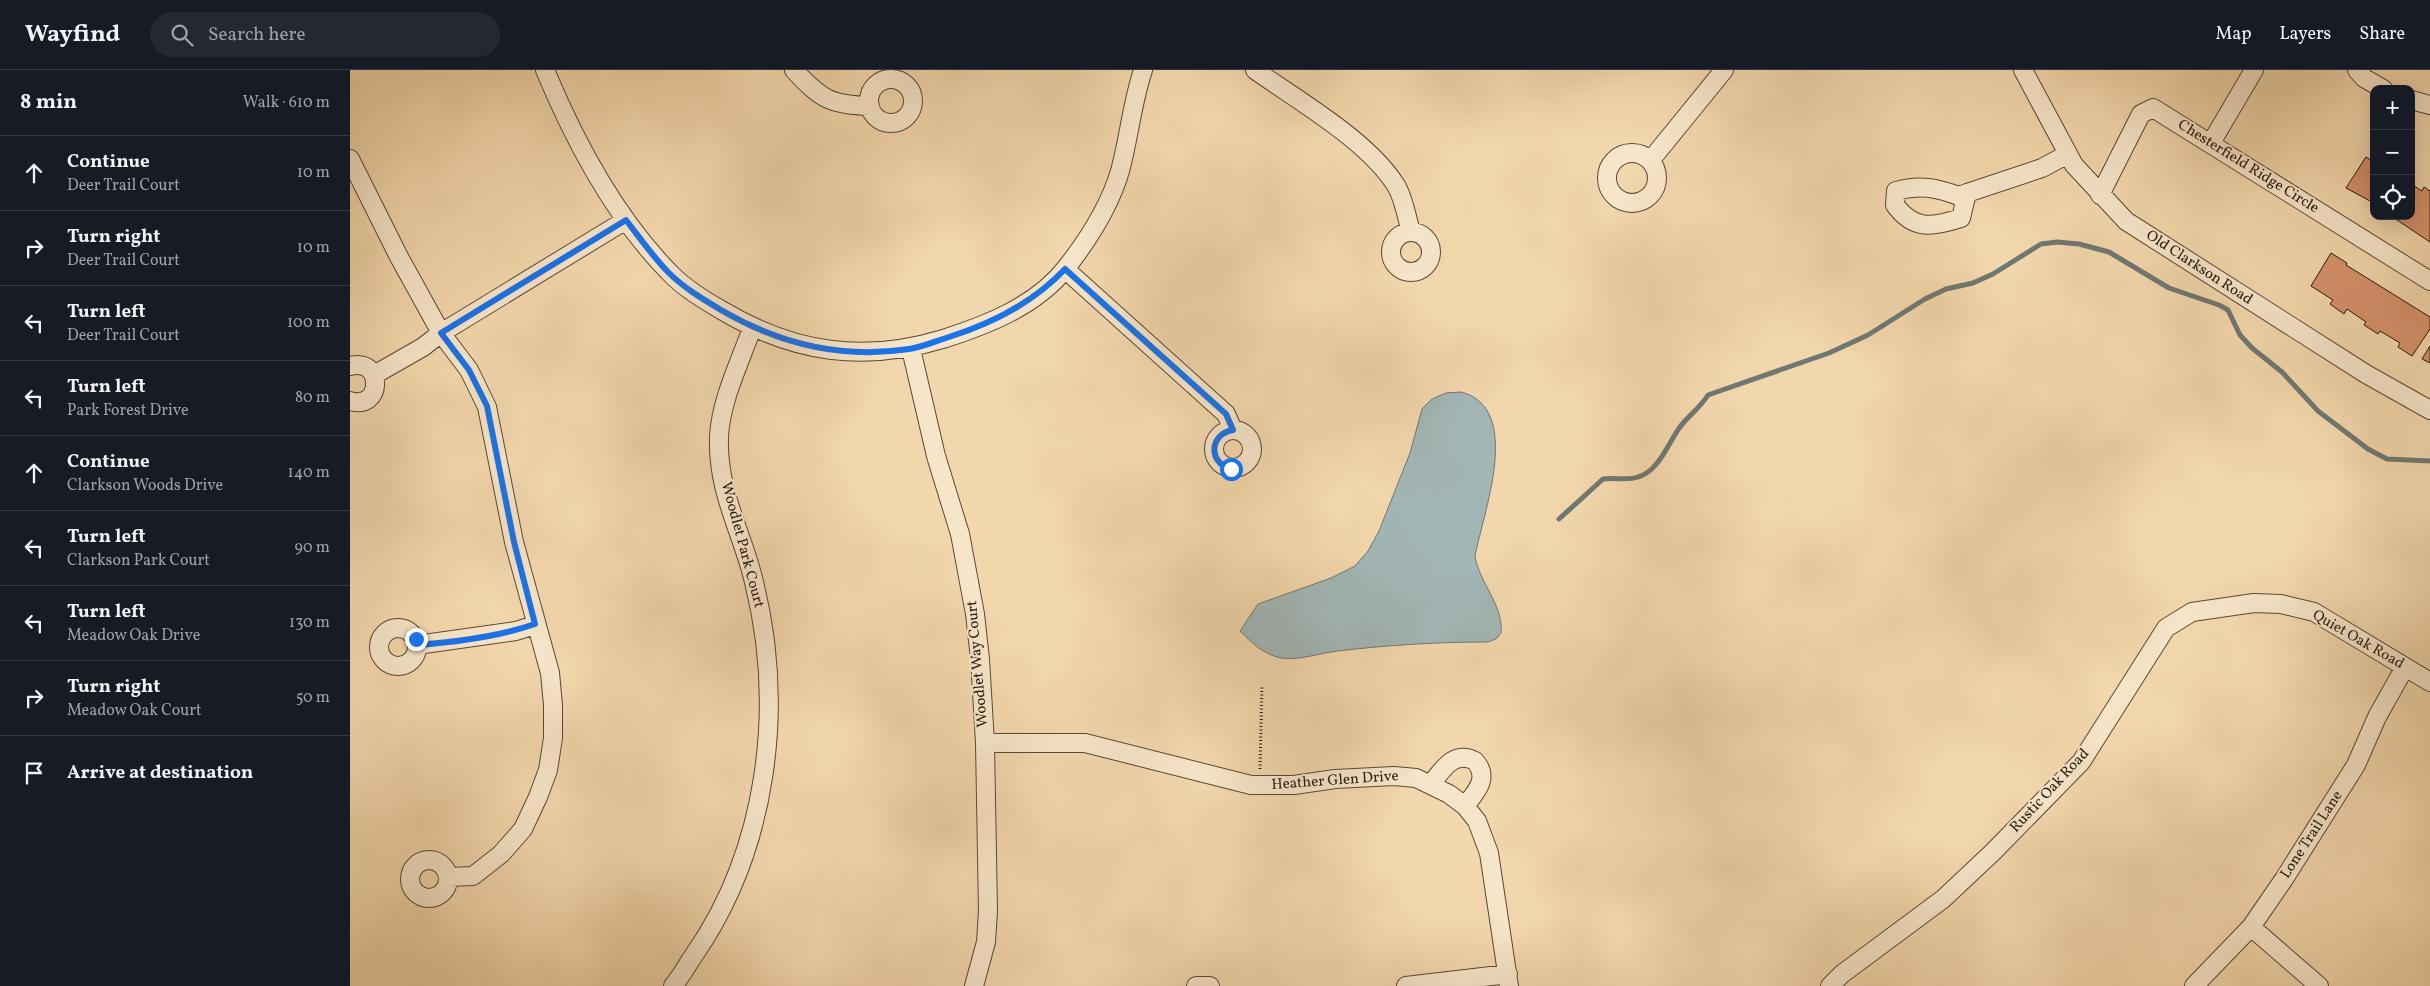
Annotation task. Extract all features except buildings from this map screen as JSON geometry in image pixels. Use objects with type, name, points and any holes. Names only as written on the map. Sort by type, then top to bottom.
[{"type":"street","points":[[545,70],[582,149],[626,220],[652,253],[681,283],[704,300],[752,328],[792,342],[832,351],[863,352],[911,349],[969,331],[997,319],[1048,286],[1065,269],[1092,230],[1110,196],[1120,171],[1143,70]]},
{"type":"street","points":[[794,70],[825,98],[841,105],[870,106]]},
{"type":"street","points":[[1255,70],[1359,144],[1377,162],[1398,189],[1411,232]]},
{"type":"street","points":[[1650,161],[1724,70]]},
{"type":"street","name":"Old Clarkson Road","points":[[2023,70],[2074,165],[2126,221],[2366,374],[2430,410]]},
{"type":"street","points":[[2211,143],[2254,70]]},
{"type":"street","points":[[2357,70],[2364,78],[2376,85]]},
{"type":"street","points":[[2415,101],[2430,105]]},
{"type":"street","name":"Chesterfield Ridge Circle","points":[[2100,195],[2141,114],[2153,108],[2430,281]]},
{"type":"street","points":[[1967,193],[2042,168],[2068,154]]},
{"type":"street","points":[[350,159],[398,257],[441,333],[469,370],[487,406],[514,542],[550,673],[553,705],[553,738],[548,770],[538,797],[522,829],[501,854],[473,876],[448,876]]},
{"type":"street","points":[[374,375],[423,347],[441,333],[626,220]]},
{"type":"street","points":[[1065,269],[1226,414],[1233,430]]},
{"type":"street","name":"Woodlet Park Court","points":[[675,985],[716,922],[729,897],[750,840],[762,783],[768,722],[767,679],[762,622],[754,580],[727,503],[719,436],[724,408],[752,328]]},
{"type":"street","name":"Woodlet Way Court","points":[[911,349],[936,456],[958,525],[968,570],[980,659],[985,743],[988,911],[986,942],[974,986]]},
{"type":"street","points":[[350,366],[365,366],[374,375],[376,387],[370,398],[359,403],[350,401]]},
{"type":"street","name":"Quiet Oak Road","points":[[2254,603],[2281,604],[2314,612],[2430,682]]},
{"type":"street","name":"Rustic Oak Road","points":[[1830,986],[1842,974],[1943,899],[1993,852],[2081,762],[2166,628],[2192,612],[2254,603]]},
{"type":"street","points":[[417,645],[516,631],[535,624]]},
{"type":"street","name":"Lone Trail Lane","points":[[2194,986],[2252,927],[2356,765],[2378,717],[2405,667]]},
{"type":"street","name":"Heather Glen Drive","points":[[985,743],[1085,743],[1251,785],[1294,785],[1335,779],[1394,776],[1416,778],[1431,784],[1465,806],[1477,821],[1488,853],[1509,980]]},
{"type":"street","points":[[1431,784],[1454,759],[1461,757],[1475,761],[1482,772],[1481,783],[1465,806]]},
{"type":"street","points":[[2252,927],[2319,986]]},
{"type":"street","points":[[1406,986],[1509,980]]},
{"type":"street","points":[[1196,986],[1210,986]]},
{"type":"path","points":[[1260,769],[1262,686]]},
{"type":"shaded area","points":[[1461,392],[1480,402],[1491,418],[1495,440],[1495,464],[1491,489],[1475,556],[1477,566],[1499,613],[1501,633],[1496,639],[1488,642],[1431,643],[1375,647],[1288,659],[1263,651],[1254,644],[1240,631],[1258,604],[1331,578],[1355,566],[1368,551],[1379,531],[1410,453],[1422,409],[1432,399],[1446,393]]},
{"type":"waterway","points":[[1559,519],[1603,479],[1634,478],[1652,469],[1680,427],[1708,395],[1829,353],[1868,335],[1925,299],[1946,289],[1973,283],[1993,274],[2041,244],[2057,242],[2079,244],[2109,252],[2169,288],[2219,305],[2228,310],[2240,335],[2252,348],[2282,372],[2318,411],[2368,449],[2387,459],[2430,461]]},
{"type":"route","points":[[416,639],[417,645],[435,644],[516,631],[535,624],[514,542],[487,406],[469,370],[441,333],[626,220],[670,273],[704,300],[752,328],[792,342],[832,351],[863,352],[911,349],[969,331],[1010,312],[1048,286],[1065,269],[1226,414],[1233,430],[1226,431],[1216,439],[1214,452],[1220,463],[1231,469]]}]
